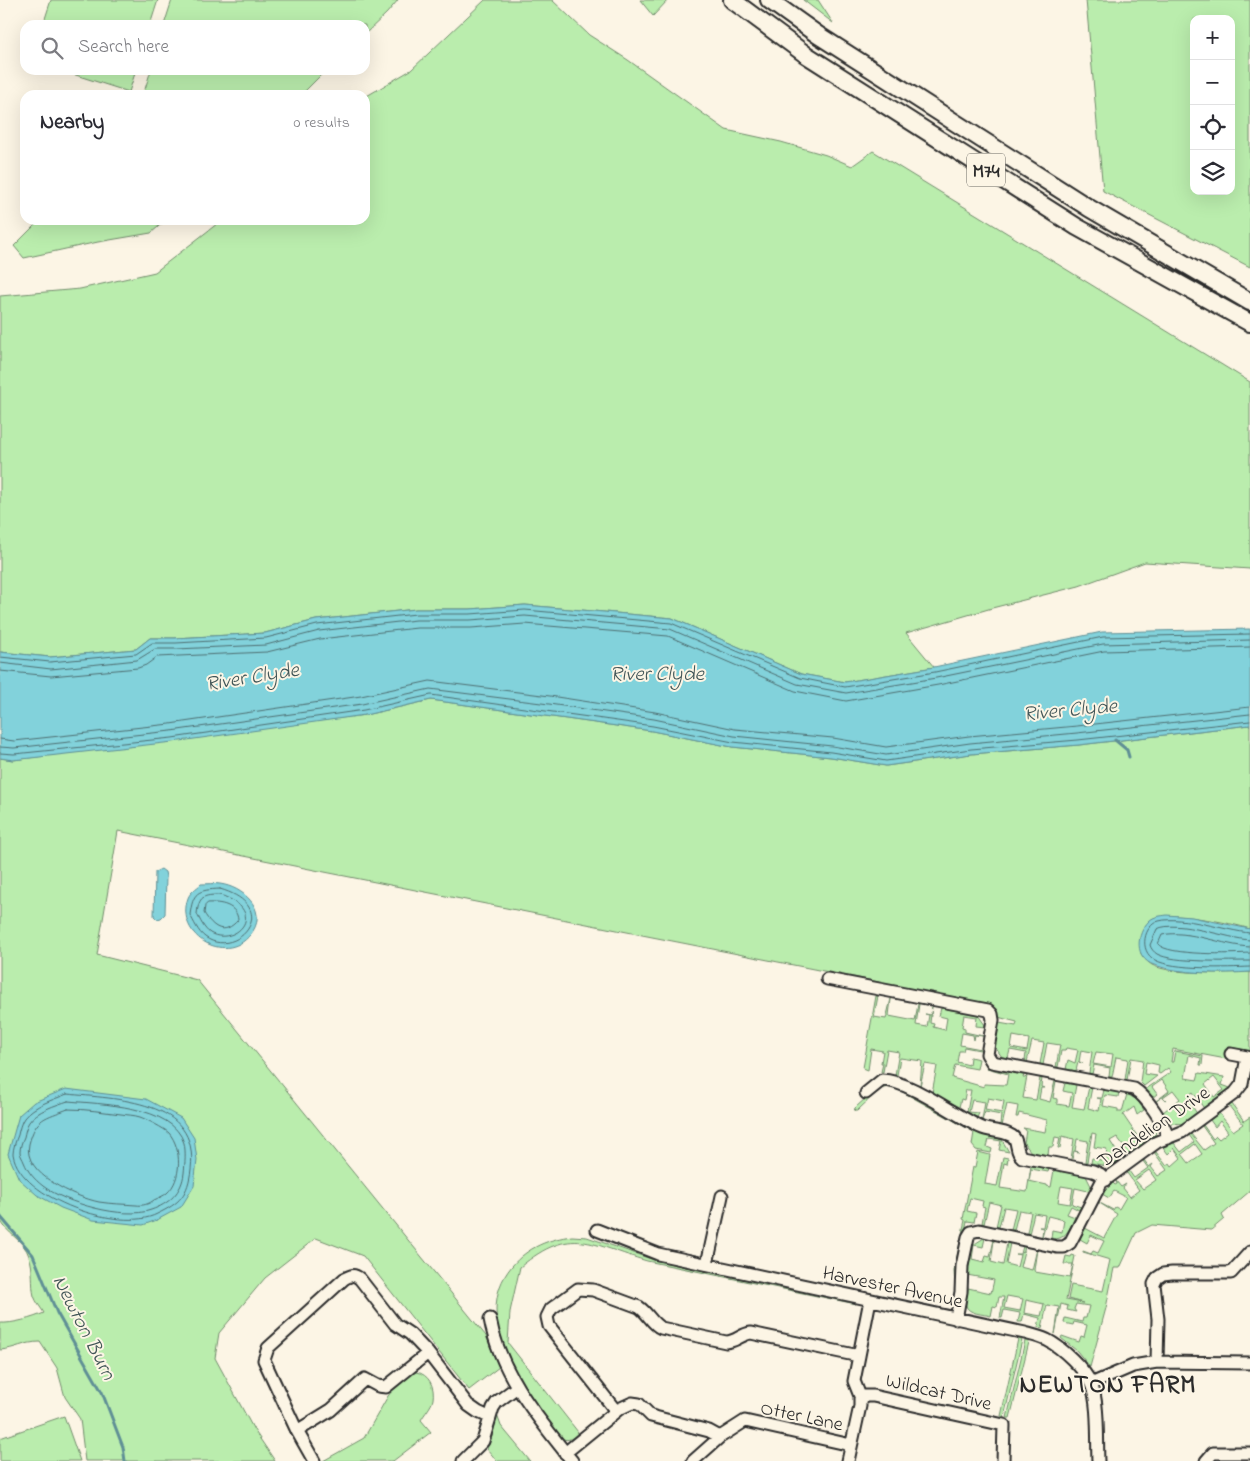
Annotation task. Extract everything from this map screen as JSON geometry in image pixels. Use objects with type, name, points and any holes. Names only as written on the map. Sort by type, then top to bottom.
[{"type":"highway","name":"M74","points":[[732,0],[806,54],[1076,227],[1250,323]]},
{"type":"highway","name":"M74","points":[[769,0],[818,35],[1089,208],[1250,302]]},
{"type":"street","points":[[827,979],[988,1010],[992,1014],[993,1020],[987,1054],[992,1062],[1134,1089],[1141,1094],[1162,1122],[1168,1138]]},
{"type":"street","name":"Dandelion Drive","points":[[956,1319],[962,1292],[960,1272],[968,1237],[971,1232],[979,1230],[1060,1247],[1066,1246],[1071,1241],[1097,1188],[1157,1142],[1182,1132],[1238,1090],[1243,1080],[1249,1057],[1231,1054]]},
{"type":"street","points":[[866,1093],[882,1080],[898,1082],[980,1127],[1012,1135],[1016,1140],[1017,1152],[1022,1157],[1093,1170],[1106,1180]]},
{"type":"street","points":[[707,1264],[722,1196]]},
{"type":"street","name":"Harvester Avenue","points":[[597,1230],[658,1254],[1025,1333],[1047,1340],[1059,1348],[1078,1366],[1091,1384],[1095,1406],[1098,1461]]},
{"type":"street","points":[[1158,1362],[1158,1319],[1154,1284],[1157,1278],[1163,1274],[1172,1273],[1231,1273],[1250,1252]]},
{"type":"street","points":[[314,1461],[297,1431],[264,1360],[268,1348],[344,1279],[350,1276],[356,1276],[360,1279],[395,1324],[410,1334],[428,1353],[468,1405],[489,1417]]},
{"type":"street","points":[[616,1411],[549,1326],[547,1316],[551,1309],[578,1289],[593,1290],[639,1308],[661,1328],[726,1342],[732,1342],[740,1336],[751,1333],[859,1356]]},
{"type":"street","points":[[848,1461],[860,1406],[860,1396],[854,1382],[870,1300]]},
{"type":"street","points":[[490,1319],[498,1352],[517,1387],[537,1418],[569,1457],[616,1411],[630,1403],[636,1403],[653,1417],[709,1430],[720,1437]]},
{"type":"street","points":[[297,1431],[331,1410],[365,1378],[378,1386],[386,1387],[428,1353]]},
{"type":"street","points":[[1091,1384],[1133,1366],[1158,1362],[1250,1363]]},
{"type":"street","points":[[463,1461],[483,1441],[487,1432],[489,1417],[497,1402],[517,1387]]},
{"type":"street","name":"Wildcat Drive","points":[[860,1396],[873,1396],[1004,1425],[1003,1461]]},
{"type":"street","name":"Otter Lane","points":[[693,1461],[720,1437],[745,1421],[851,1445]]},
{"type":"street","points":[[1206,1461],[1213,1453],[1250,1453]]},
{"type":"green space","points":[[51,0],[158,0],[152,20],[45,20]]},
{"type":"green space","points":[[172,0],[398,0],[370,29],[370,20],[166,20]]},
{"type":"green space","points":[[485,0],[552,0],[589,35],[628,60],[726,130],[781,142],[826,155],[852,166],[873,151],[1250,382],[1250,569],[1145,562],[1079,586],[992,608],[906,633],[934,667],[845,682],[801,674],[672,618],[525,605],[470,609],[416,609],[316,620],[265,633],[150,638],[136,649],[50,657],[0,652],[0,296],[80,289],[155,272],[216,225],[370,225],[370,94],[411,70]]},
{"type":"green space","points":[[640,0],[668,0],[653,16]]},
{"type":"green space","points":[[803,0],[818,0],[833,23]]},
{"type":"green space","points":[[1086,0],[1250,0],[1250,267],[1103,191]]},
{"type":"green space","points":[[76,75],[134,75],[130,90],[123,90]]},
{"type":"green space","points":[[149,75],[321,75],[306,90],[145,89]]},
{"type":"green space","points":[[35,225],[160,225],[151,233],[24,258],[14,246]]},
{"type":"green space","points":[[431,700],[652,731],[732,747],[831,757],[886,766],[971,754],[1079,745],[1250,725],[1250,929],[1200,918],[1160,917],[1148,922],[1143,935],[1141,954],[1152,965],[1172,970],[1200,973],[1250,972],[1250,1051],[1229,1047],[1226,1059],[1173,1049],[1171,1062],[1173,1062],[1175,1051],[1203,1056],[1202,1065],[1200,1065],[1201,1058],[1189,1055],[1185,1078],[1197,1080],[1199,1073],[1224,1077],[1222,1085],[1233,1089],[1205,1110],[1193,1092],[1189,1095],[1195,1103],[1192,1106],[1198,1115],[1183,1126],[1182,1124],[1171,1123],[1163,1112],[1180,1099],[1173,1090],[1163,1097],[1166,1100],[1162,1097],[1155,1102],[1169,1091],[1162,1080],[1152,1087],[1157,1094],[1152,1098],[1146,1089],[1171,1072],[1168,1068],[1160,1074],[1158,1073],[1159,1065],[1146,1062],[1144,1074],[1157,1076],[1144,1086],[1140,1082],[1143,1060],[1131,1058],[1127,1080],[1125,1080],[1128,1059],[1116,1057],[1112,1077],[1109,1077],[1110,1068],[1094,1065],[1092,1074],[1089,1073],[1092,1052],[1081,1050],[1079,1062],[1083,1063],[1078,1062],[1076,1071],[1066,1069],[1068,1060],[1075,1063],[1078,1050],[1066,1048],[1065,1051],[1061,1051],[1058,1067],[1056,1067],[1060,1045],[1047,1043],[1043,1065],[1040,1064],[1044,1043],[1032,1041],[1027,1062],[1025,1061],[1026,1053],[1010,1050],[1008,1058],[1002,1057],[995,1047],[999,1023],[1016,1026],[1017,1022],[879,986],[879,982],[118,831],[97,955],[197,980],[486,1336],[499,1367],[469,1390],[363,1256],[316,1238],[265,1278],[219,1333],[215,1358],[254,1430],[275,1461],[85,1461],[80,1419],[65,1397],[57,1368],[40,1342],[0,1350],[0,1323],[10,1323],[44,1313],[34,1296],[31,1266],[27,1250],[6,1229],[0,1219],[0,758],[13,760],[365,715]],"holes":[[[1013,1036],[1029,1039],[1027,1051],[1011,1048]],[[1096,1052],[1113,1054],[1111,1067],[1093,1064]],[[1214,1077],[1224,1090],[1214,1097],[1205,1084]]]},
{"type":"green space","points":[[876,996],[878,996],[874,1017],[886,1019],[891,999],[889,1016],[915,1021],[919,1004],[916,1025],[927,1027],[929,1015],[925,1014],[931,1015],[930,1023],[934,1024],[933,1027],[945,1030],[947,1018],[939,1016],[941,1008],[978,1015],[985,1027],[976,1026],[977,1017],[964,1015],[962,1027],[965,1028],[965,1032],[983,1036],[975,1035],[974,1040],[973,1035],[962,1033],[960,1045],[981,1049],[964,1047],[963,1051],[959,1051],[957,1062],[969,1065],[970,1057],[979,1059],[977,1069],[955,1065],[952,1078],[984,1087],[984,1084],[1006,1085],[1008,1074],[987,1068],[1024,1075],[1023,1078],[1027,1076],[1023,1098],[1036,1100],[1040,1078],[1042,1078],[1041,1087],[1045,1088],[1041,1088],[1039,1099],[1050,1102],[1056,1081],[1053,1098],[1057,1099],[1057,1104],[1069,1106],[1072,1093],[1063,1091],[1065,1083],[1076,1085],[1072,1107],[1084,1109],[1089,1087],[1092,1087],[1088,1108],[1099,1111],[1101,1099],[1097,1098],[1102,1098],[1104,1090],[1119,1092],[1118,1097],[1105,1095],[1103,1106],[1118,1109],[1118,1112],[1122,1112],[1127,1094],[1137,1100],[1144,1110],[1137,1115],[1134,1107],[1123,1115],[1142,1143],[1153,1135],[1146,1129],[1154,1123],[1156,1126],[1155,1135],[1127,1156],[1122,1148],[1124,1146],[1117,1137],[1110,1141],[1120,1161],[1112,1167],[1091,1163],[1092,1158],[1105,1161],[1107,1149],[1094,1147],[1096,1134],[1092,1133],[1087,1162],[1085,1162],[1088,1141],[1077,1139],[1075,1151],[1079,1152],[1074,1151],[1071,1159],[1074,1139],[1062,1136],[1060,1148],[1058,1148],[1060,1138],[1055,1137],[1053,1147],[1049,1147],[1048,1155],[1031,1152],[1024,1143],[1026,1130],[1023,1128],[1045,1132],[1047,1120],[1019,1113],[1018,1117],[1016,1117],[1018,1106],[1007,1104],[1002,1126],[1000,1125],[1001,1115],[985,1112],[982,1120],[985,1102],[972,1100],[969,1112],[979,1113],[977,1118],[967,1112],[971,1090],[966,1090],[964,1100],[961,1099],[959,1107],[932,1093],[937,1066],[925,1064],[920,1086],[922,1061],[900,1058],[897,1075],[895,1075],[899,1052],[887,1050],[883,1072],[881,1072],[883,1051],[871,1049],[868,1070],[863,1068]],"holes":[[[988,1098],[1004,1101],[1002,1113],[985,1110]]]},
{"type":"green space","points":[[888,1084],[902,1088],[977,1130],[978,1134],[980,1131],[999,1136],[999,1139],[1002,1140],[1009,1152],[999,1150],[1001,1141],[989,1139],[987,1147],[992,1149],[991,1153],[976,1150],[972,1145],[974,1132],[901,1091],[888,1087],[880,1089],[857,1111],[854,1111],[878,1087]]},
{"type":"green space","points":[[1232,1104],[1244,1121],[1250,1117],[1250,1191],[1222,1215],[1224,1219],[1211,1230],[1152,1225],[1136,1233],[1120,1268],[1114,1268],[1106,1308],[1090,1367],[1077,1351],[1061,1338],[1062,1336],[1079,1342],[1081,1336],[1084,1337],[1087,1325],[1074,1322],[1073,1325],[1064,1323],[1065,1318],[1082,1322],[1083,1318],[1086,1318],[1089,1306],[1076,1304],[1074,1309],[1076,1312],[1067,1310],[1068,1306],[1061,1304],[1055,1334],[1059,1307],[1047,1305],[1042,1328],[1038,1327],[1040,1318],[1024,1314],[1022,1322],[1018,1322],[1020,1313],[1004,1310],[1002,1318],[1000,1318],[1004,1297],[999,1297],[997,1307],[993,1306],[991,1316],[973,1312],[967,1308],[968,1288],[991,1293],[994,1280],[967,1275],[973,1245],[984,1238],[983,1247],[974,1245],[972,1259],[984,1262],[986,1256],[990,1257],[994,1240],[991,1262],[1003,1265],[1007,1243],[1010,1243],[1006,1264],[1017,1267],[1020,1255],[1016,1254],[1021,1254],[1023,1246],[1025,1247],[1020,1267],[1032,1270],[1037,1249],[1035,1272],[1070,1278],[1073,1264],[1064,1264],[1066,1256],[1071,1257],[1072,1255],[1075,1256],[1066,1300],[1083,1303],[1068,1299],[1071,1285],[1103,1291],[1110,1260],[1083,1252],[1083,1251],[1091,1254],[1093,1251],[1098,1253],[1104,1241],[1091,1235],[1087,1243],[1080,1239],[1085,1228],[1104,1238],[1117,1214],[1098,1202],[1113,1210],[1115,1207],[1119,1209],[1126,1197],[1114,1191],[1109,1198],[1102,1194],[1113,1183],[1117,1184],[1116,1181],[1121,1187],[1126,1184],[1123,1188],[1130,1197],[1139,1190],[1127,1173],[1129,1171],[1134,1178],[1148,1168],[1144,1160],[1149,1167],[1153,1164],[1151,1167],[1158,1176],[1167,1170],[1154,1152],[1166,1165],[1170,1163],[1172,1166],[1181,1158],[1174,1148],[1168,1154],[1163,1147],[1174,1143],[1181,1152],[1194,1142],[1189,1135],[1191,1134],[1204,1150],[1214,1143],[1203,1125],[1213,1139],[1216,1136],[1219,1139],[1228,1132],[1220,1121],[1215,1127],[1210,1120],[1219,1113],[1233,1131],[1243,1124],[1229,1106]],"holes":[[[1195,1144],[1202,1154],[1189,1163],[1182,1154]],[[1149,1170],[1156,1180],[1143,1189],[1135,1180]],[[1007,1296],[1023,1299],[1020,1311],[1004,1308]],[[1026,1300],[1044,1304],[1041,1316],[1024,1313]]]},
{"type":"green space","points":[[978,1152],[990,1155],[985,1184],[997,1186],[1003,1157],[1008,1158],[1007,1164],[1004,1163],[1000,1188],[1027,1192],[1031,1166],[1049,1169],[1048,1172],[1031,1169],[1029,1181],[1051,1187],[1054,1170],[1086,1176],[1091,1186],[1088,1191],[1075,1188],[1072,1204],[1081,1207],[1079,1210],[1071,1206],[1067,1214],[1075,1217],[1069,1230],[1063,1236],[1056,1239],[1051,1238],[1052,1230],[1062,1232],[1064,1220],[1048,1216],[1042,1236],[1043,1228],[1039,1227],[1043,1227],[1045,1215],[1034,1213],[1029,1234],[1027,1233],[1031,1212],[1019,1210],[1014,1230],[1011,1230],[1016,1209],[1004,1207],[999,1227],[996,1227],[1001,1205],[989,1202],[984,1224],[982,1223],[985,1207],[982,1206],[983,1201],[970,1198],[967,1211],[976,1213],[974,1222],[967,1221],[957,1271],[956,1300],[953,1299],[955,1288],[954,1270],[965,1220],[963,1219],[973,1167],[975,1167]],"holes":[[[1061,1186],[1073,1188],[1070,1204],[1058,1202]]]},
{"type":"green space","points":[[572,1236],[587,1237],[654,1260],[850,1301],[856,1304],[647,1261],[582,1242],[568,1242],[554,1246],[538,1254],[520,1267],[510,1312],[508,1343],[578,1432],[571,1439],[566,1440],[561,1438],[533,1400],[507,1356],[499,1333],[496,1309],[500,1287],[518,1259],[539,1245],[555,1239]]},
{"type":"green space","points":[[1018,1339],[1022,1340],[1004,1417],[1001,1416]]},
{"type":"green space","points":[[1025,1341],[1029,1342],[1010,1418],[1007,1418]]},
{"type":"green space","points":[[416,1372],[428,1378],[433,1390],[430,1407],[421,1420],[431,1432],[393,1461],[323,1461],[364,1438],[388,1396],[398,1383],[409,1374]]},
{"type":"green space","points":[[497,1415],[501,1426],[530,1461],[497,1461],[487,1449],[493,1434]]},
{"type":"green space","points":[[64,1416],[80,1461],[0,1461],[0,1438]]},
{"type":"water","name":"River Clyde","points":[[525,605],[672,618],[801,674],[845,682],[934,667],[1102,632],[1250,629],[1250,725],[1079,745],[971,754],[886,766],[831,757],[732,747],[652,731],[431,700],[365,715],[173,742],[13,760],[0,758],[0,652],[50,657],[136,649],[150,638],[265,633],[316,620],[416,609],[470,609]]},
{"type":"water","points":[[161,869],[165,872],[166,877],[165,914],[157,919],[154,916],[155,872]]},
{"type":"water","points":[[201,884],[229,886],[244,894],[250,900],[255,907],[257,923],[253,931],[243,942],[231,947],[218,947],[206,943],[196,935],[189,925],[186,912],[189,896]]},
{"type":"water","points":[[1167,915],[1192,917],[1250,929],[1250,972],[1189,972],[1164,968],[1148,962],[1140,951],[1141,932],[1151,919]]},
{"type":"water","points":[[66,1089],[146,1099],[181,1118],[194,1138],[197,1160],[194,1186],[181,1207],[143,1225],[93,1220],[61,1208],[37,1195],[19,1179],[8,1154],[19,1115],[34,1102]]},
{"type":"waterway","points":[[1115,740],[1127,750],[1129,757]]},
{"type":"waterway","name":"Newton Burn","points":[[0,1216],[33,1255],[57,1313],[102,1392],[123,1447],[125,1461]]},
{"type":"district","name":"NEWTON FARM","points":[[1108,1383]]}]
